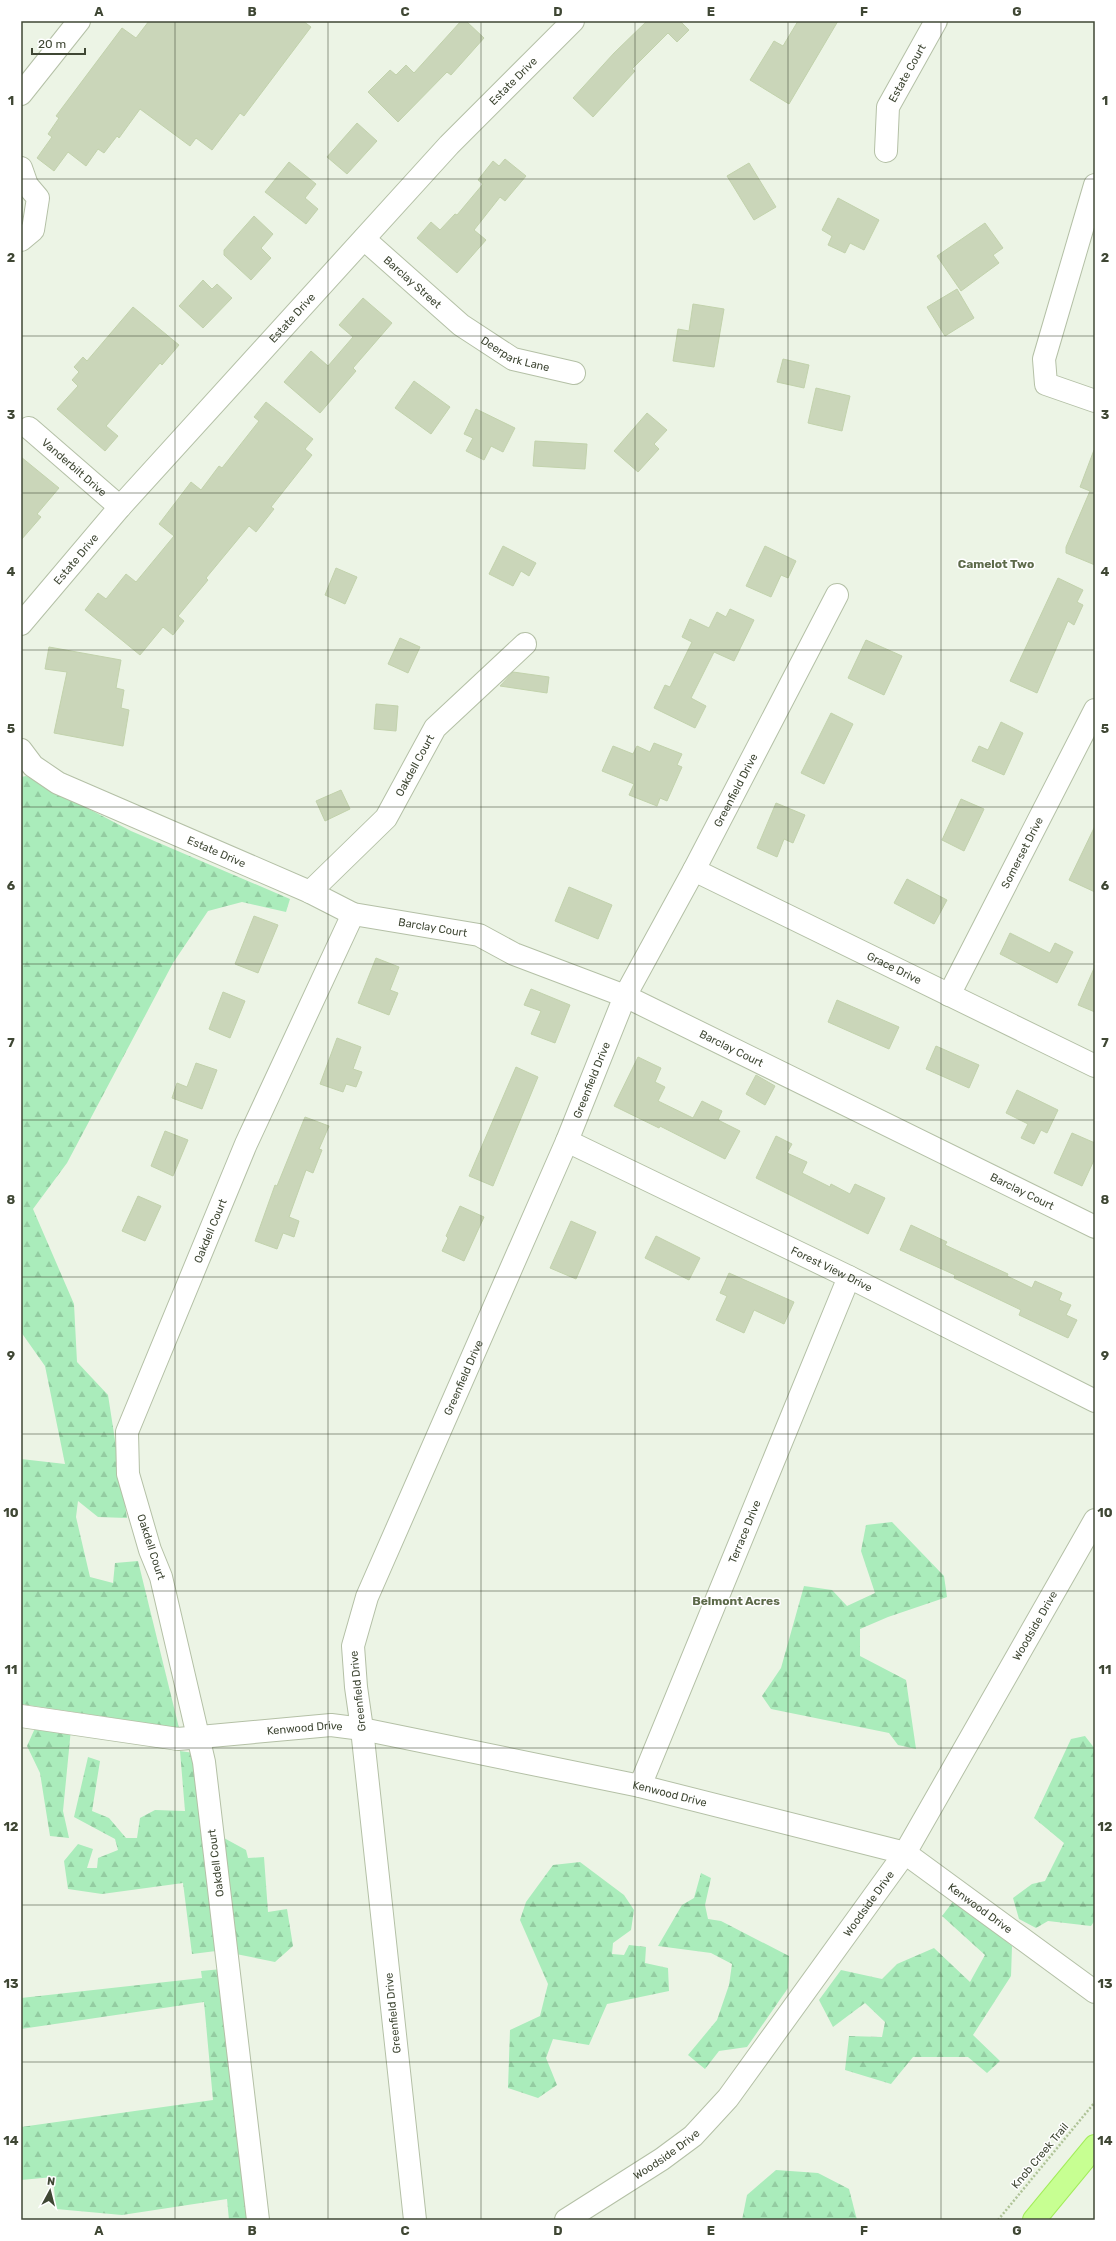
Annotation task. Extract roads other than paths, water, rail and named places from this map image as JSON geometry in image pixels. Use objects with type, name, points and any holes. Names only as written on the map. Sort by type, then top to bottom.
[{"type":"main road","points":[[1034,2220],[1095,2146]]},
{"type":"street","points":[[21,94],[79,21]]},
{"type":"street","name":"Estate Drive","points":[[21,624],[120,507],[449,145],[573,21]]},
{"type":"street","name":"Estate Court","points":[[886,151],[888,107],[936,21]]},
{"type":"street","points":[[21,168],[27,185],[38,198],[33,230],[21,240]]},
{"type":"street","points":[[1095,185],[1044,359],[1046,384],[1095,401]]},
{"type":"street","name":"Barclay Street","points":[[364,239],[462,325]]},
{"type":"street","name":"Deerpark Lane","points":[[462,325],[513,359],[574,373]]},
{"type":"street","name":"Vanderbilt Drive","points":[[29,428],[120,507]]},
{"type":"street","name":"Greenfield Drive","points":[[415,2220],[362,1729],[356,1687],[354,1646],[367,1597],[567,1141],[625,996],[694,870],[837,595]]},
{"type":"street","name":"Oakdell Court","points":[[310,892],[386,818],[435,728],[525,644]]},
{"type":"street","name":"Somerset Drive","points":[[948,995],[1095,710]]},
{"type":"street","name":"Estate Drive","points":[[21,750],[33,766],[75,791],[310,892],[353,914]]},
{"type":"street","name":"Grace Drive","points":[[694,870],[1095,1066]]},
{"type":"street","name":"Oakdell Court","points":[[258,2220],[204,1762],[200,1738],[161,1577],[150,1550],[128,1474],[127,1432],[246,1144],[353,914]]},
{"type":"street","name":"Barclay Court","points":[[353,914],[479,935],[514,954],[625,996],[1095,1227]]},
{"type":"street","name":"Forest View Drive","points":[[567,1141],[849,1277],[1095,1402]]},
{"type":"street","name":"Terrace Drive","points":[[640,1786],[849,1277]]},
{"type":"street","name":"Woodside Drive","points":[[566,2220],[668,2155],[693,2136],[728,2098],[904,1853],[1095,1520]]},
{"type":"street","name":"Kenwood Drive","points":[[21,1716],[178,1739],[331,1725],[362,1729],[640,1786],[904,1853],[1095,1992]]},
{"type":"district","name":"Camelot Two","points":[[996,564]]},
{"type":"district","name":"Belmont Acres","points":[[736,1601]]}]
